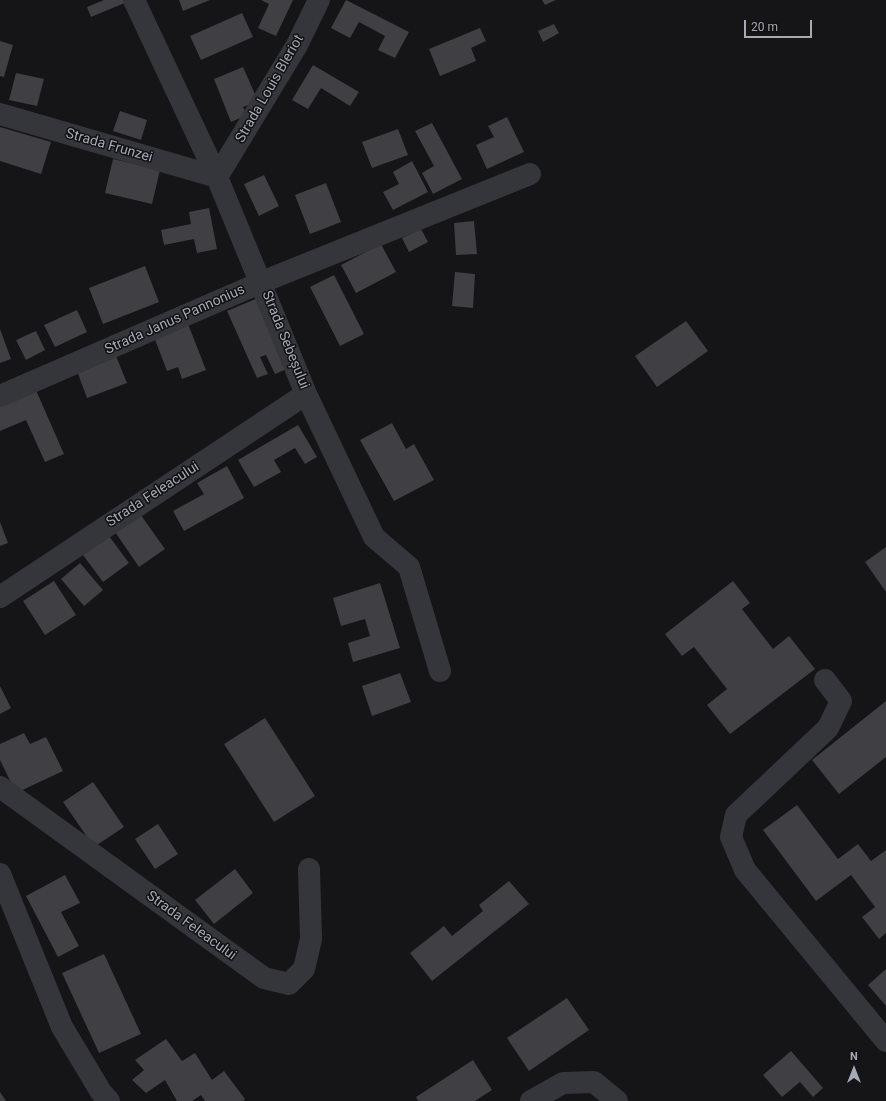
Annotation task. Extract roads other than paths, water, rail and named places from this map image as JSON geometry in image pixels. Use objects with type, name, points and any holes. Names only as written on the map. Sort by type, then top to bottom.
[{"type":"street","name":"Strada Sebeșului","points":[[134,0],[218,177],[262,282],[306,394],[374,537],[409,567],[440,671]]},
{"type":"street","name":"Strada Louis Bleriot","points":[[218,177],[297,45],[319,0]]},
{"type":"street","name":"Strada Frunzei","points":[[0,114],[218,177]]},
{"type":"street","name":"Strada Janus Pannonius","points":[[0,396],[262,282],[530,174]]},
{"type":"street","name":"Strada Feleacului","points":[[0,597],[306,394]]},
{"type":"street","points":[[825,680],[841,701],[828,728],[736,815],[731,837],[745,870],[886,1041]]},
{"type":"street","name":"Strada Feleacului","points":[[0,787],[264,978],[289,984],[304,969],[312,939],[309,869]]},
{"type":"street","points":[[0,874],[62,1027],[101,1092],[109,1101]]},
{"type":"street","points":[[531,1101],[563,1083],[594,1082],[617,1101]]}]
